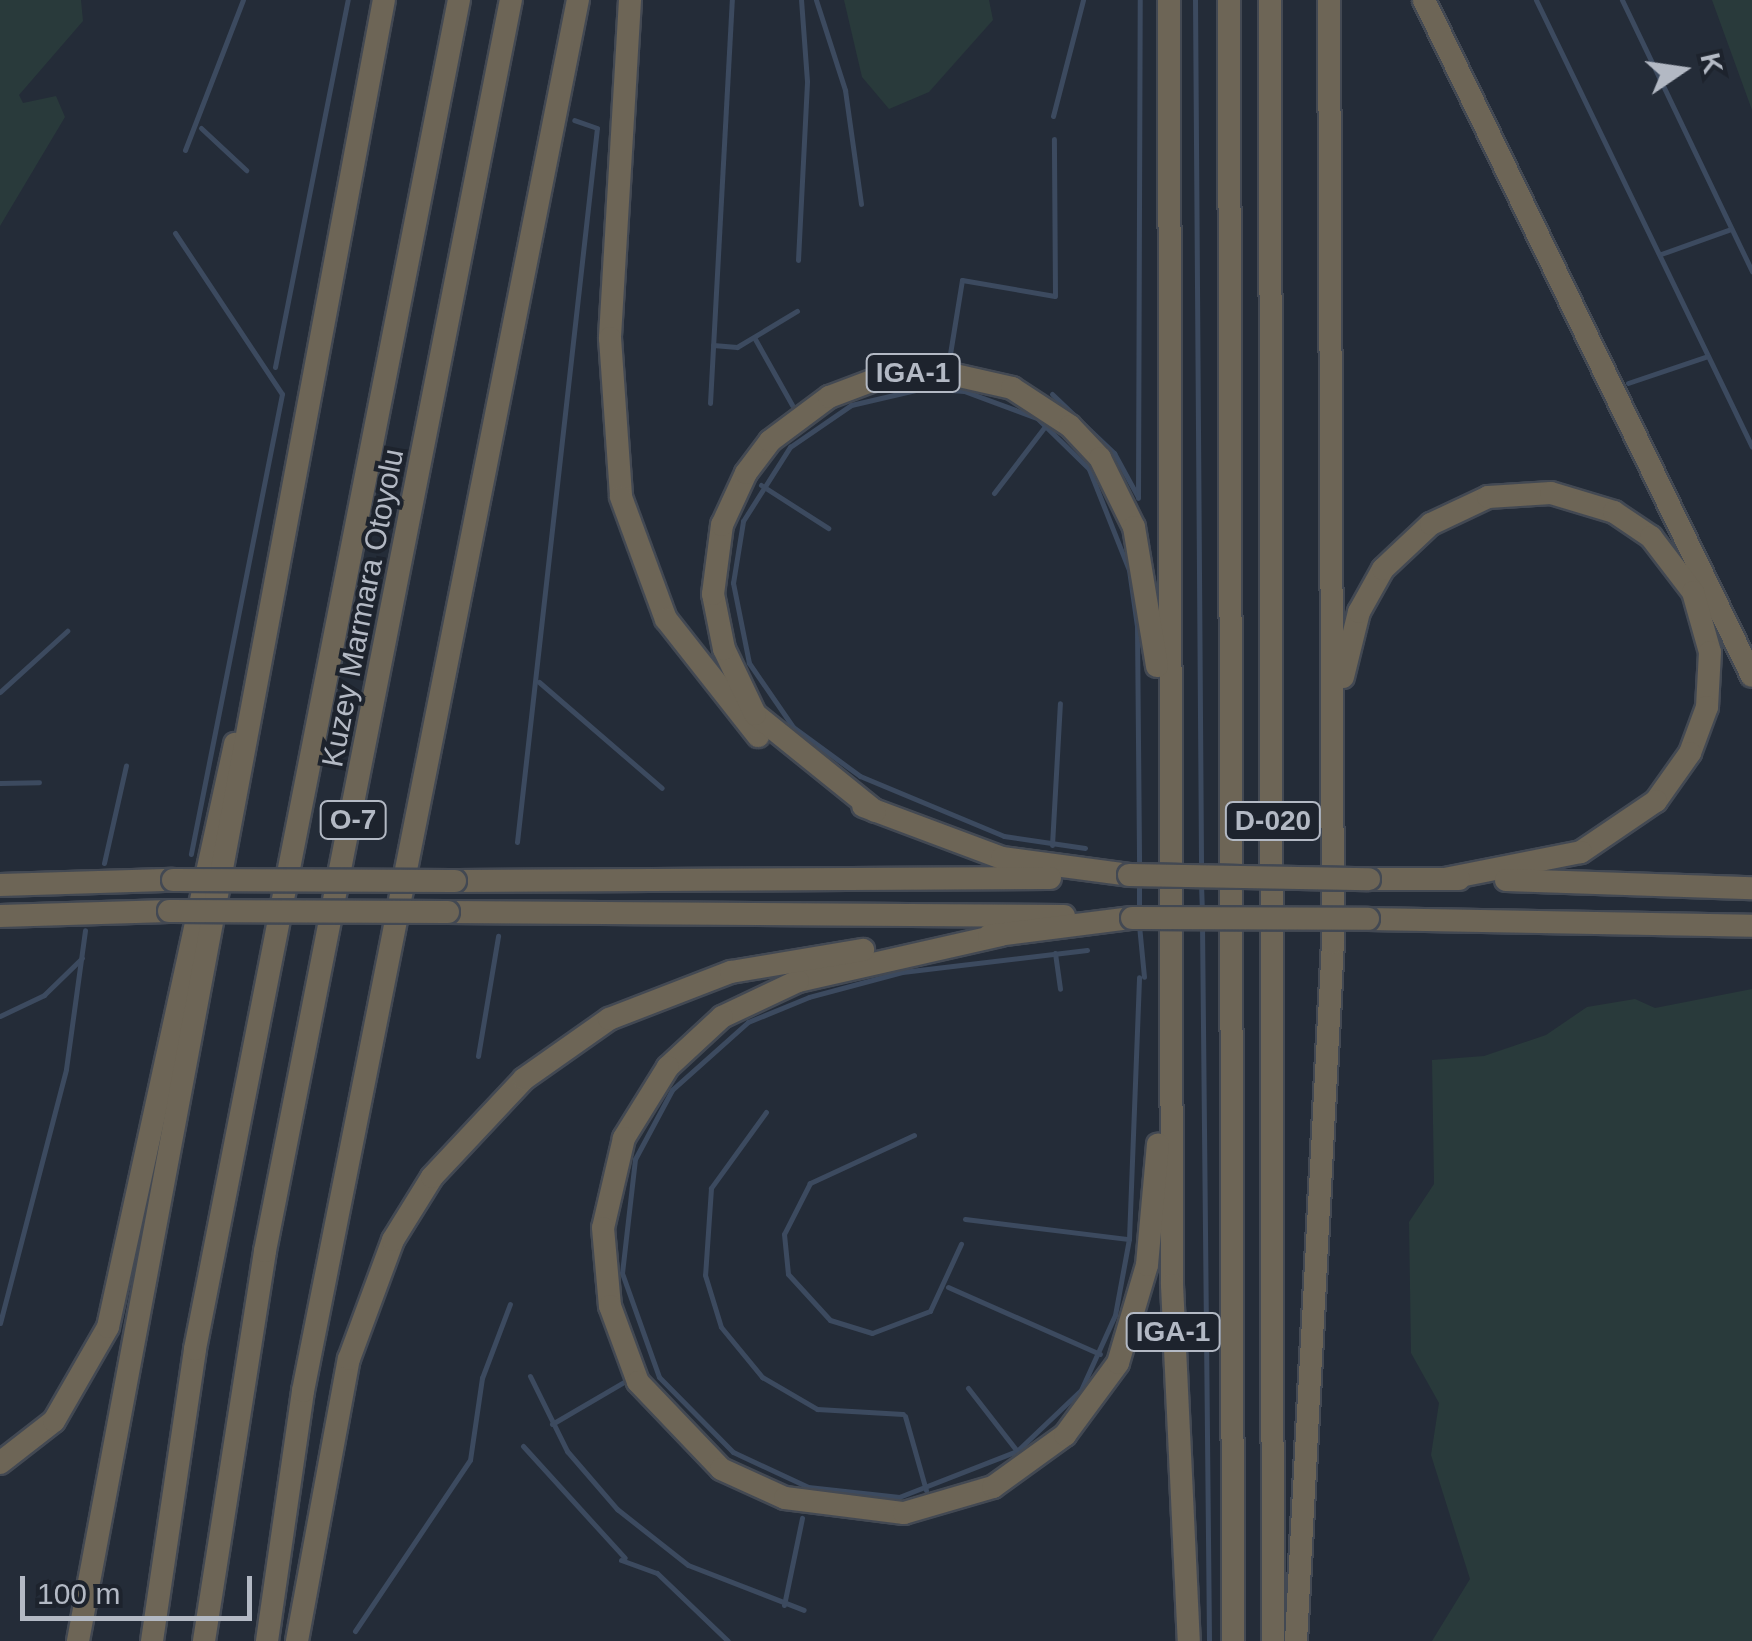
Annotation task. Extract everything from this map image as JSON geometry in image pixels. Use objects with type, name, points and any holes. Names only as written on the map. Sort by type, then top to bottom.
[{"type":"highway","points":[[78,1641],[236,820],[249,703],[384,0]]},
{"type":"highway","name":"Kuzey Marmara Otoyolu","points":[[152,1641],[195,1349],[459,0]]},
{"type":"highway","name":"Kuzey Marmara Otoyolu","points":[[204,1641],[244,1359],[511,0]]},
{"type":"highway","points":[[266,1641],[304,1392],[578,0]]},
{"type":"highway","points":[[630,0],[610,338],[620,497],[666,619],[700,671],[766,744],[875,811]]},
{"type":"highway","name":"IGA-1","points":[[1169,0],[1174,1397],[1188,1641]]},
{"type":"highway","name":"D-020","points":[[1229,0],[1233,1641]]},
{"type":"highway","name":"D-020","points":[[1270,0],[1272,1641]]},
{"type":"highway","points":[[1329,0],[1334,820]]},
{"type":"highway","points":[[1424,0],[1752,676]]},
{"type":"highway","name":"IGA-1","points":[[1129,876],[1002,858],[875,811],[755,714],[724,649],[715,558],[735,492],[787,426],[858,384],[946,373],[1030,396],[1070,426],[1114,480],[1151,593],[1160,771],[1174,843]]},
{"type":"highway","points":[[1296,1641],[1345,656],[1368,592],[1398,553],[1456,510],[1508,493],[1571,496],[1614,512],[1672,560],[1698,605],[1710,652],[1698,736],[1656,801],[1612,836],[1561,858],[1445,879]]},
{"type":"highway","points":[[0,1463],[54,1421],[108,1326],[224,776],[249,703]]},
{"type":"highway","points":[[0,885],[173,880],[1129,876],[1445,879],[1752,888]]},
{"type":"highway","points":[[0,916],[169,911],[448,912],[1752,926]]},
{"type":"highway","points":[[297,1641],[366,1303],[422,1193],[475,1126],[555,1054],[666,992],[791,961],[1132,918]]},
{"type":"highway","points":[[1001,935],[853,965],[758,996],[668,1067],[624,1138],[603,1228],[620,1341],[659,1409],[721,1469],[754,1486],[821,1509],[904,1513],[993,1487],[1065,1435],[1118,1363],[1139,1306],[1173,1022]]},
{"type":"shaded area","points":[[0,0],[81,0],[83,21],[19,95],[23,103],[56,96],[65,117],[0,226]]},
{"type":"shaded area","points":[[844,0],[989,0],[993,20],[929,92],[889,109],[862,77]]},
{"type":"shaded area","points":[[1712,0],[1752,0],[1752,110]]},
{"type":"shaded area","points":[[1752,989],[1752,1641],[1432,1641],[1470,1579],[1431,1455],[1439,1403],[1411,1353],[1409,1222],[1434,1184],[1432,1060],[1484,1056],[1546,1035],[1587,1007],[1635,999],[1655,1008]]},
{"type":"waterway","points":[[185,150],[243,0]]},
{"type":"waterway","points":[[275,367],[348,0]]},
{"type":"waterway","points":[[710,403],[732,0]]},
{"type":"waterway","points":[[798,260],[807,81],[801,0]]},
{"type":"waterway","points":[[816,0],[845,90],[861,204]]},
{"type":"waterway","points":[[1053,116],[1083,0]]},
{"type":"waterway","points":[[1138,498],[1140,0]]},
{"type":"waterway","points":[[1195,0],[1201,868]]},
{"type":"waterway","points":[[1536,0],[1752,446]]},
{"type":"waterway","points":[[1622,0],[1752,271]]},
{"type":"waterway","points":[[517,842],[597,128],[574,120]]},
{"type":"waterway","points":[[201,128],[246,170]]},
{"type":"waterway","points":[[949,360],[962,280],[1055,296],[1054,139]]},
{"type":"waterway","points":[[1661,254],[1731,229]]},
{"type":"waterway","points":[[175,233],[282,394],[191,854]]},
{"type":"waterway","points":[[713,345],[737,347],[797,311]]},
{"type":"waterway","points":[[755,339],[792,405]]},
{"type":"waterway","points":[[1628,383],[1708,356]]},
{"type":"waterway","points":[[1085,848],[1004,836],[860,776],[793,727],[749,663],[733,583],[743,521],[790,447],[851,405],[924,388],[964,391],[1037,418],[1089,469],[1129,570],[1137,626],[1139,869]]},
{"type":"waterway","points":[[1052,394],[1114,453],[1138,497]]},
{"type":"waterway","points":[[994,493],[1046,425]]},
{"type":"waterway","points":[[761,485],[828,528]]},
{"type":"waterway","points":[[0,692],[67,631]]},
{"type":"waterway","points":[[539,682],[662,788]]},
{"type":"waterway","points":[[1052,845],[1060,703]]},
{"type":"waterway","points":[[104,863],[126,765]]},
{"type":"waterway","points":[[0,783],[39,782]]},
{"type":"waterway","points":[[1139,880],[1139,909]]},
{"type":"waterway","points":[[1201,884],[1202,913]]},
{"type":"waterway","points":[[1202,924],[1209,1641]]},
{"type":"waterway","points":[[1139,925],[1144,977]]},
{"type":"waterway","points":[[0,1323],[66,1069],[85,930]]},
{"type":"waterway","points":[[478,1056],[498,936]]},
{"type":"waterway","points":[[1087,950],[902,972],[809,997],[748,1022],[672,1090],[635,1159],[622,1273],[659,1377],[733,1452],[808,1487],[899,1497],[1017,1451],[1081,1390],[1115,1315],[1129,1239],[1139,977]]},
{"type":"waterway","points":[[1055,953],[1060,989]]},
{"type":"waterway","points":[[0,1016],[44,995],[82,958]]},
{"type":"waterway","points":[[766,1112],[711,1188],[705,1275],[721,1327],[762,1377],[817,1409],[903,1414]]},
{"type":"waterway","points":[[914,1135],[810,1183],[784,1234],[788,1274],[830,1320],[872,1333],[930,1311],[961,1244]]},
{"type":"waterway","points":[[965,1219],[1129,1239]]},
{"type":"waterway","points":[[948,1287],[1100,1354]]},
{"type":"waterway","points":[[355,1631],[470,1460],[482,1378],[510,1304]]},
{"type":"waterway","points":[[530,1376],[567,1451],[617,1509],[688,1565],[804,1610]]},
{"type":"waterway","points":[[552,1424],[624,1382]]},
{"type":"waterway","points":[[968,1388],[1017,1451]]},
{"type":"waterway","points":[[905,1416],[926,1490]]},
{"type":"waterway","points":[[523,1446],[625,1558]]},
{"type":"waterway","points":[[784,1605],[802,1518]]},
{"type":"waterway","points":[[621,1560],[657,1573],[728,1641]]}]
